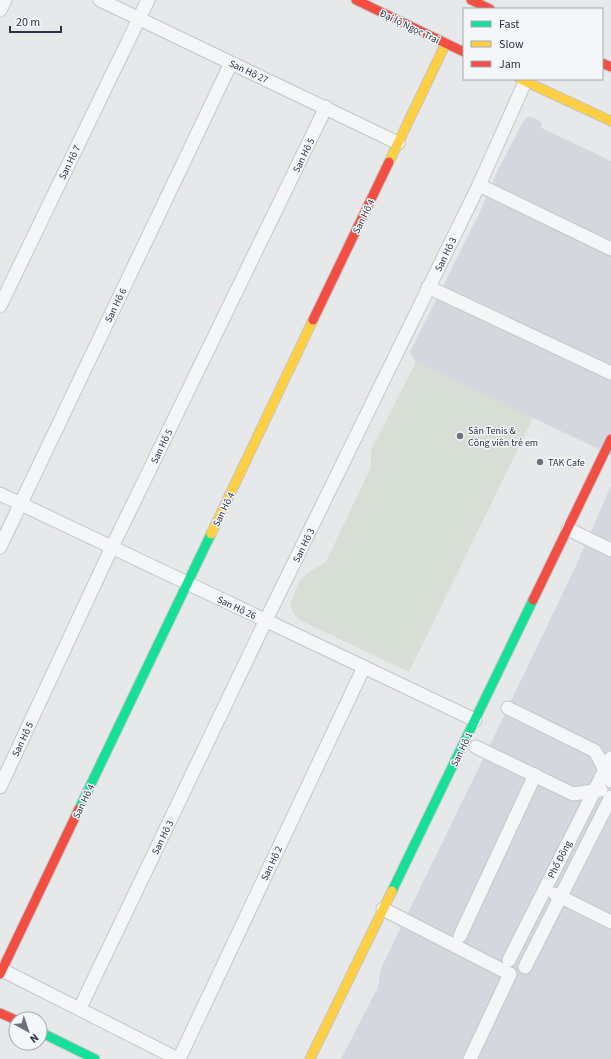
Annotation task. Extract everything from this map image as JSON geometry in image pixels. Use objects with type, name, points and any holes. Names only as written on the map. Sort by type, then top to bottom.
[{"type":"street","points":[[0,10],[5,0]]},
{"type":"street","name":"San Hô 27","points":[[100,0],[326,107],[398,143]]},
{"type":"street","name":"San Hô 7","points":[[0,306],[148,0]]},
{"type":"street","name":"Đại lộ Ngọc Trai","points":[[356,0],[463,52]]},
{"type":"street","points":[[471,0],[488,8]]},
{"type":"street","name":"San Hô 4","points":[[1,971],[446,43]]},
{"type":"street","name":"San Hô 6","points":[[0,547],[231,63]]},
{"type":"street","points":[[522,80],[611,121]]},
{"type":"street","name":"San Hô 3","points":[[80,1008],[266,620],[479,185],[522,80]]},
{"type":"street","name":"San Hô 5","points":[[0,787],[112,547],[326,107]]},
{"type":"street","points":[[479,185],[611,249]]},
{"type":"street","points":[[428,287],[611,374]]},
{"type":"street","name":"San Hô 1","points":[[310,1059],[611,439]]},
{"type":"street","name":"San Hô 26","points":[[0,494],[474,720]]},
{"type":"street","points":[[568,529],[611,550]]},
{"type":"street","name":"San Hô 2","points":[[179,1059],[364,667]]},
{"type":"street","points":[[508,708],[595,751],[609,769]]},
{"type":"street","points":[[476,747],[572,794],[611,789]]},
{"type":"street","name":"Phố Đông","points":[[509,960],[594,791],[609,769]]},
{"type":"street","points":[[460,936],[534,775]]},
{"type":"street","points":[[524,967],[611,797]]},
{"type":"street","points":[[544,889],[611,922]]},
{"type":"street","points":[[383,909],[510,974],[470,1059]]},
{"type":"street","points":[[1,971],[80,1008],[179,1059]]},
{"type":"street","points":[[48,1036],[95,1059]]},
{"type":"shaded area","points":[[528,117],[534,118],[541,122],[542,128],[611,161],[611,455],[416,362],[410,352],[480,212],[497,172],[524,120]]},
{"type":"shaded area","points":[[416,362],[533,418],[409,672],[300,620],[293,613],[290,604],[301,579],[309,572],[326,562],[371,467],[371,450]]},
{"type":"shaded area","points":[[611,486],[611,1059],[341,1059],[378,987],[381,968],[574,570]]},
{"type":"traffic: fast","points":[[79,809],[211,534]]},
{"type":"traffic: fast","points":[[392,891],[533,600]]},
{"type":"traffic: fast","points":[[48,1036],[95,1059]]},
{"type":"traffic: slow","points":[[389,162],[446,43]]},
{"type":"traffic: slow","points":[[522,80],[611,121]]},
{"type":"traffic: slow","points":[[211,534],[313,320]]},
{"type":"traffic: slow","points":[[310,1059],[392,891]]},
{"type":"traffic: jam","points":[[356,0],[463,52]]},
{"type":"traffic: jam","points":[[471,0],[488,8]]},
{"type":"traffic: jam","points":[[603,63],[611,67]]},
{"type":"traffic: jam","points":[[313,320],[389,162]]},
{"type":"traffic: jam","points":[[533,600],[611,439]]},
{"type":"traffic: jam","points":[[0,974],[79,809]]},
{"type":"traffic: jam","points":[[0,1013],[8,1016]]},
{"type":"place","name":"Sân Tenis & Công viên trẻ em","points":[[460,436]]},
{"type":"place","name":"TAK Cafe","points":[[540,462]]}]
